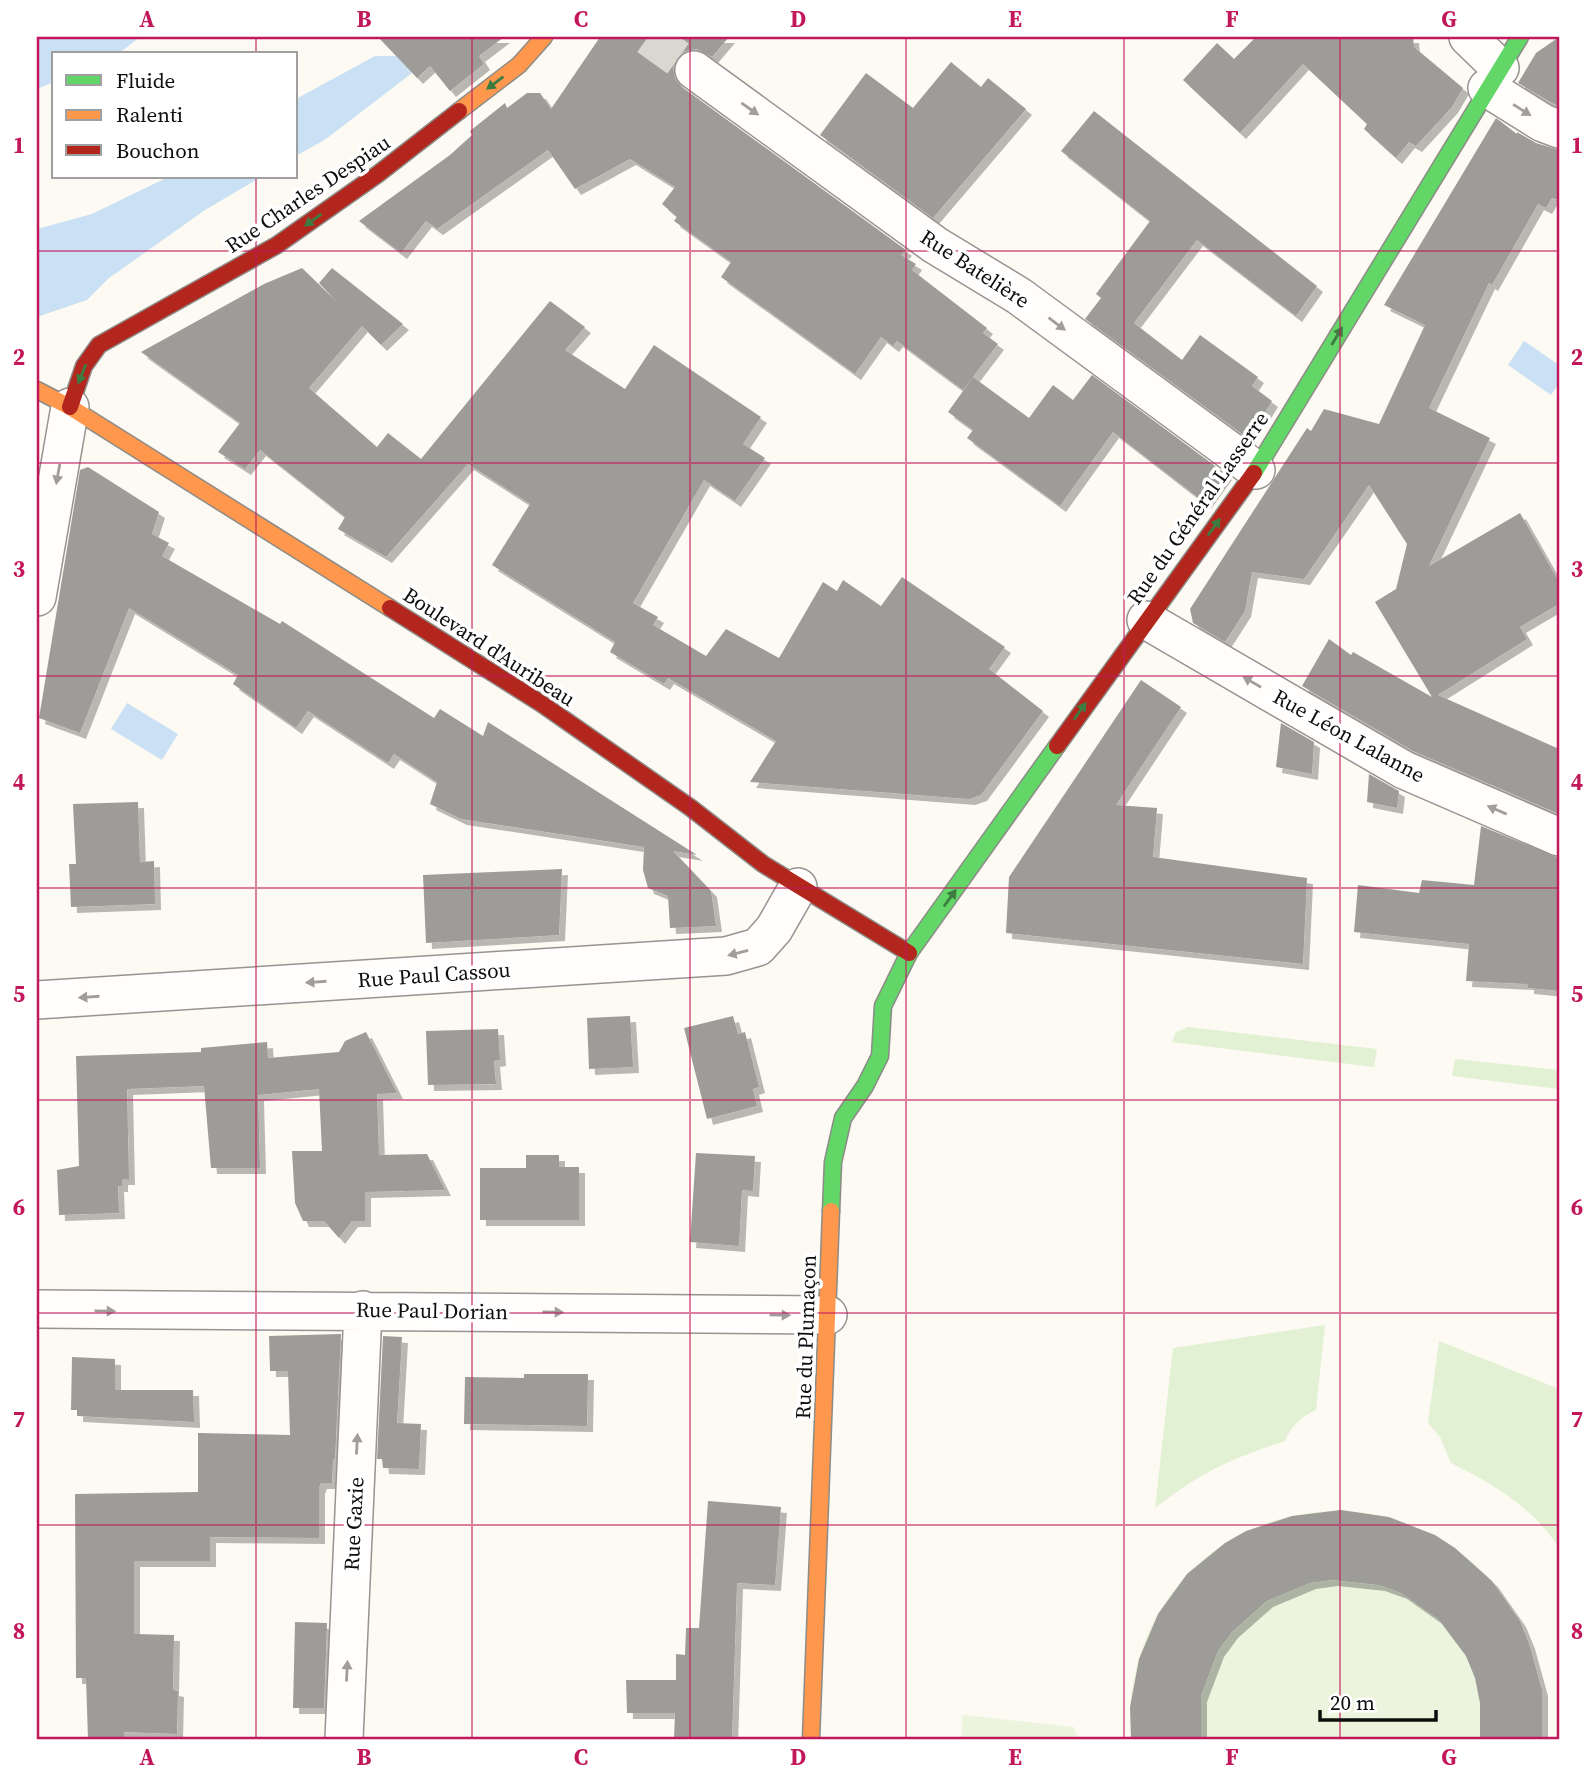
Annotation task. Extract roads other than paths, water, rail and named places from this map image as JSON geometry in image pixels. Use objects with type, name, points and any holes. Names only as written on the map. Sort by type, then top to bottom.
[{"type":"street","name":"Rue Charles Despiau","points":[[70,407],[84,366],[99,345],[277,245],[378,173],[519,65],[544,37]]},
{"type":"street","points":[[1468,37],[1494,78],[1544,123],[1559,129]]},
{"type":"street","name":"Rue du Général Lasserre","points":[[909,953],[1256,470],[1520,37]]},
{"type":"street","name":"Rue Batelière","points":[[694,70],[935,245],[1019,296],[1256,470]]},
{"type":"street","name":"Boulevard d'Auribeau","points":[[37,390],[70,407],[542,704],[798,887],[909,953]]},
{"type":"street","points":[[37,597],[70,407]]},
{"type":"street","name":"Rue Léon Lalanne","points":[[1146,620],[1404,770],[1559,837]]},
{"type":"street","name":"Rue Paul Cassou","points":[[37,1000],[726,956],[758,947],[774,929],[798,887]]},
{"type":"street","name":"Rue du Plumaçon","points":[[811,1739],[833,1162],[843,1118],[865,1086],[880,1056],[883,1006],[909,953]]},
{"type":"street","name":"Rue Paul Dorian","points":[[37,1309],[215,1313],[363,1310],[828,1315]]},
{"type":"street","name":"Rue Gaxie","points":[[344,1739],[363,1310]]},
{"type":"water","points":[[37,37],[140,37],[121,52],[52,52],[52,83],[37,89]]},
{"type":"water","points":[[375,56],[396,56],[412,73],[326,139],[298,155],[298,98]]},
{"type":"water","points":[[166,178],[259,178],[205,210],[109,278],[87,300],[37,317],[37,229],[92,214]]},
{"type":"water","points":[[1524,341],[1559,365],[1559,383],[1551,395],[1508,365]]},
{"type":"water","points":[[127,703],[178,734],[162,760],[111,729]]},
{"type":"tunnel","points":[[648,37],[694,70]]}]
